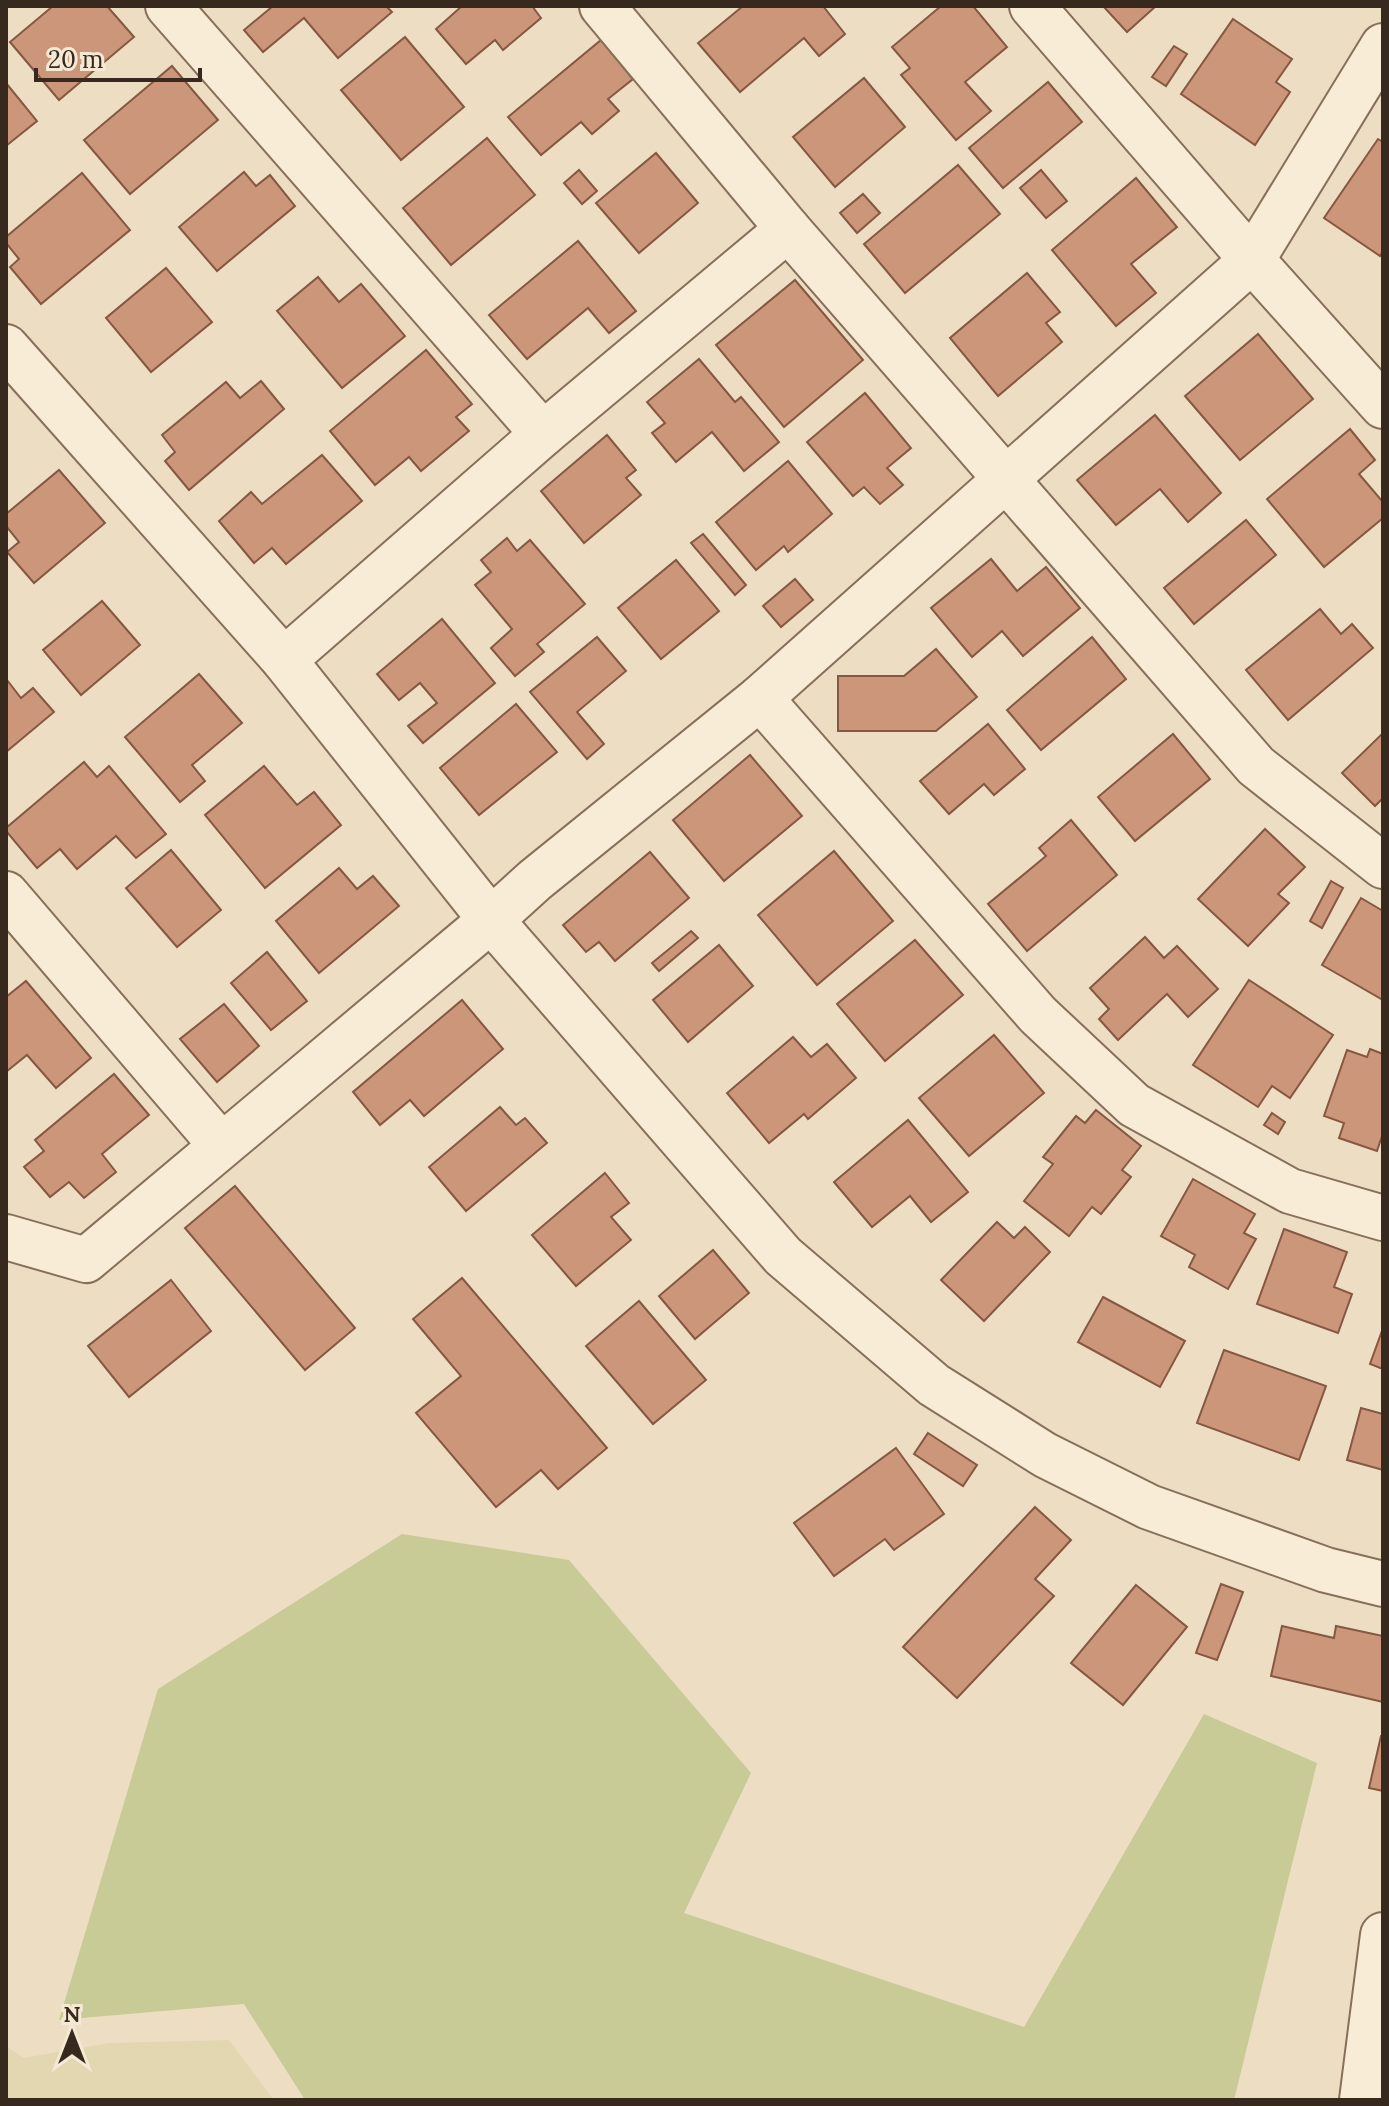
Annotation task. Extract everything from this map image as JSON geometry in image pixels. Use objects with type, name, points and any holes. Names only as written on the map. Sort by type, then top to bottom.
[{"type":"street","points":[[168,6],[543,434]]},
{"type":"street","points":[[602,6],[788,229],[1256,766],[1383,866]]},
{"type":"street","points":[[1032,6],[1383,406]]},
{"type":"street","points":[[6,1237],[86,1260],[535,880],[760,698],[1252,260],[1383,46]]},
{"type":"street","points":[[284,660],[543,434],[788,229]]},
{"type":"street","points":[[6,347],[284,660],[491,920],[783,1256],[934,1385],[1045,1455],[1149,1507],[1326,1570],[1383,1584]]},
{"type":"street","points":[[760,698],[1038,1015],[1134,1105],[1290,1191],[1383,1218]]},
{"type":"street","points":[[6,894],[221,1145]]},
{"type":"street","points":[[1362,2100],[1383,1935]]},
{"type":"shaded area","points":[[229,2040],[274,2100],[6,2100],[6,2046],[24,2058],[109,2043]]},
{"type":"green space","points":[[402,1534],[569,1560],[751,1773],[684,1913],[1024,2027],[1204,1714],[1317,1763],[1234,2100],[305,2100],[244,2004],[59,2020],[158,1689]]},
{"type":"building","points":[[53,6],[107,6],[134,37],[59,100],[10,42]]},
{"type":"building","points":[[273,6],[386,6],[392,12],[338,58],[304,18],[263,52],[244,30]]},
{"type":"building","points":[[462,6],[532,6],[541,18],[503,50],[495,40],[466,64],[436,29]]},
{"type":"building","points":[[743,6],[823,6],[845,34],[819,56],[804,38],[740,92],[698,43]]},
{"type":"building","points":[[941,6],[973,6],[1007,47],[965,82],[991,111],[956,140],[901,75],[910,68],[892,47]]},
{"type":"building","points":[[1103,6],[1156,6],[1127,32]]},
{"type":"building","points":[[1233,19],[1292,59],[1276,82],[1290,92],[1255,145],[1181,94]]},
{"type":"building","points":[[405,37],[464,107],[401,160],[341,90]]},
{"type":"building","points":[[601,40],[633,79],[608,99],[619,111],[592,134],[581,122],[541,155],[508,117]]},
{"type":"building","points":[[1174,46],[1187,54],[1166,86],[1152,77]]},
{"type":"building","points":[[172,66],[218,120],[130,194],[84,140]]},
{"type":"building","points":[[864,78],[905,127],[835,187],[793,137]]},
{"type":"building","points":[[1048,82],[1082,122],[1003,188],[969,148]]},
{"type":"building","points":[[6,83],[37,121],[6,146]]},
{"type":"building","points":[[487,138],[535,195],[451,265],[403,208]]},
{"type":"building","points":[[1378,139],[1383,142],[1383,251],[1380,256],[1324,218]]},
{"type":"building","points":[[656,153],[698,203],[639,253],[596,203]]},
{"type":"building","points":[[958,165],[1000,214],[905,293],[864,244]]},
{"type":"building","points":[[579,170],[597,191],[582,204],[564,183]]},
{"type":"building","points":[[1041,170],[1067,201],[1046,218],[1020,188]]},
{"type":"building","points":[[244,172],[256,186],[270,175],[295,206],[217,271],[179,227]]},
{"type":"building","points":[[82,173],[130,230],[41,304],[10,267],[19,259],[6,243],[6,237]]},
{"type":"building","points":[[1136,178],[1177,227],[1131,264],[1156,293],[1116,326],[1052,250]]},
{"type":"building","points":[[863,194],[880,213],[857,233],[840,213]]},
{"type":"building","points":[[578,241],[636,311],[609,333],[588,308],[527,359],[489,315]]},
{"type":"building","points":[[166,268],[212,322],[151,372],[106,318]]},
{"type":"building","points":[[1027,273],[1060,312],[1046,323],[1062,342],[998,396],[950,338]]},
{"type":"building","points":[[318,277],[339,302],[361,284],[405,336],[342,388],[277,311]]},
{"type":"building","points":[[795,280],[863,360],[784,427],[716,345]]},
{"type":"building","points":[[1258,334],[1313,399],[1240,460],[1185,396]]},
{"type":"building","points":[[426,350],[472,404],[456,417],[469,431],[421,471],[409,457],[375,485],[330,431]]},
{"type":"building","points":[[699,359],[735,402],[741,397],[779,442],[744,471],[712,432],[676,462],[652,433],[665,423],[647,402]]},
{"type":"building","points":[[261,381],[284,409],[189,490],[165,461],[175,452],[162,435],[226,382],[240,398]]},
{"type":"building","points":[[865,393],[911,448],[887,468],[903,485],[880,504],[864,487],[853,496],[807,442]]},
{"type":"building","points":[[1155,415],[1221,493],[1188,522],[1160,489],[1116,525],[1077,480]]},
{"type":"building","points":[[1350,429],[1375,460],[1359,474],[1383,502],[1383,518],[1324,567],[1267,499]]},
{"type":"building","points":[[607,435],[636,470],[626,478],[641,495],[584,543],[541,491]]},
{"type":"building","points":[[322,455],[362,501],[286,564],[272,548],[254,563],[219,521],[251,492],[262,504]]},
{"type":"building","points":[[788,461],[832,514],[788,552],[784,546],[756,570],[716,522]]},
{"type":"building","points":[[59,470],[105,523],[34,583],[7,552],[19,542],[6,526],[6,514]]},
{"type":"building","points":[[1246,520],[1276,555],[1194,624],[1164,588]]},
{"type":"building","points":[[703,534],[746,585],[735,595],[691,543]]},
{"type":"building","points":[[507,538],[517,551],[530,540],[585,604],[537,644],[544,652],[515,676],[491,648],[512,629],[475,585],[491,572],[481,560]]},
{"type":"building","points":[[991,559],[1017,591],[1046,567],[1080,608],[1023,656],[1002,631],[972,657],[931,608]]},
{"type":"building","points":[[676,560],[719,611],[661,659],[618,608]]},
{"type":"building","points":[[795,579],[813,600],[781,627],[763,606]]},
{"type":"building","points":[[102,601],[140,645],[81,695],[43,650]]},
{"type":"building","points":[[1320,609],[1341,634],[1352,624],[1373,648],[1288,720],[1246,670]]},
{"type":"building","points":[[442,619],[495,683],[423,743],[408,726],[437,703],[420,683],[399,700],[377,674]]},
{"type":"building","points":[[597,637],[626,671],[577,712],[604,744],[587,759],[530,692]]},
{"type":"building","points":[[1092,637],[1126,679],[1041,750],[1007,710]]},
{"type":"building","points":[[936,649],[977,697],[936,731],[838,731],[838,676],[904,676]]},
{"type":"building","points":[[199,674],[242,723],[192,765],[205,781],[180,802],[125,737]]},
{"type":"building","points":[[7,680],[21,698],[33,688],[54,712],[6,752]]},
{"type":"building","points":[[516,704],[557,752],[479,815],[440,768]]},
{"type":"building","points":[[988,724],[1025,769],[994,795],[984,784],[949,814],[920,781]]},
{"type":"building","points":[[1383,733],[1383,798],[1375,806],[1342,773]]},
{"type":"building","points":[[1173,734],[1210,779],[1135,841],[1098,797]]},
{"type":"building","points":[[750,755],[802,816],[724,881],[673,820]]},
{"type":"building","points":[[84,762],[97,777],[109,766],[166,834],[136,858],[116,836],[77,869],[60,849],[37,868],[6,828]]},
{"type":"building","points":[[264,766],[297,805],[314,792],[341,825],[265,888],[205,815]]},
{"type":"building","points":[[1071,820],[1117,875],[1027,951],[988,904],[1046,856],[1039,848]]},
{"type":"building","points":[[1265,829],[1305,867],[1278,894],[1289,903],[1248,946],[1198,899]]},
{"type":"building","points":[[171,850],[221,910],[177,947],[126,888]]},
{"type":"building","points":[[834,851],[893,921],[817,985],[758,915]]},
{"type":"building","points":[[650,852],[689,898],[615,961],[599,942],[586,952],[563,925]]},
{"type":"building","points":[[339,868],[357,889],[373,876],[399,906],[319,973],[276,921]]},
{"type":"building","points":[[1331,881],[1343,888],[1322,928],[1310,921]]},
{"type":"building","points":[[1361,898],[1383,911],[1383,1000],[1322,965]]},
{"type":"building","points":[[691,931],[698,938],[659,971],[652,963]]},
{"type":"building","points":[[1145,937],[1164,958],[1177,946],[1218,989],[1188,1017],[1167,994],[1118,1040],[1099,1019],[1109,1009],[1090,988]]},
{"type":"building","points":[[915,940],[963,995],[885,1061],[837,1004]]},
{"type":"building","points":[[719,945],[753,986],[688,1042],[653,1000]]},
{"type":"building","points":[[267,952],[307,1001],[271,1030],[231,983]]},
{"type":"building","points":[[1249,980],[1333,1035],[1290,1098],[1272,1086],[1258,1107],[1193,1065]]},
{"type":"building","points":[[26,981],[91,1058],[56,1088],[27,1055],[6,1072],[6,997]]},
{"type":"building","points":[[462,1000],[503,1049],[424,1116],[410,1100],[380,1125],[353,1092]]},
{"type":"building","points":[[224,1004],[259,1046],[217,1082],[180,1039]]},
{"type":"building","points":[[994,1035],[1044,1093],[969,1156],[919,1098]]},
{"type":"building","points":[[793,1037],[811,1057],[827,1044],[856,1078],[808,1119],[804,1114],[769,1143],[727,1093]]},
{"type":"building","points":[[1370,1049],[1383,1054],[1383,1133],[1377,1151],[1339,1138],[1344,1123],[1324,1116],[1347,1050],[1367,1057]]},
{"type":"building","points":[[114,1074],[149,1115],[102,1154],[116,1172],[84,1198],[69,1182],[50,1197],[24,1167],[44,1151],[35,1140]]},
{"type":"building","points":[[500,1107],[516,1125],[525,1118],[547,1143],[466,1211],[429,1167]]},
{"type":"building","points":[[1096,1110],[1141,1146],[1122,1170],[1131,1177],[1101,1214],[1092,1207],[1069,1236],[1024,1201],[1053,1164],[1043,1157],[1076,1116],[1085,1123]]},
{"type":"building","points":[[1272,1113],[1285,1122],[1278,1134],[1264,1125]]},
{"type":"building","points":[[908,1120],[968,1192],[931,1222],[910,1196],[872,1227],[834,1182]]},
{"type":"building","points":[[605,1173],[629,1203],[611,1217],[631,1240],[576,1286],[532,1235]]},
{"type":"building","points":[[1193,1179],[1255,1214],[1244,1233],[1256,1239],[1228,1289],[1189,1267],[1195,1255],[1161,1236]]},
{"type":"building","points":[[235,1186],[355,1328],[305,1370],[185,1228]]},
{"type":"building","points":[[997,1222],[1014,1238],[1025,1227],[1050,1252],[984,1321],[941,1280]]},
{"type":"building","points":[[1284,1229],[1347,1252],[1334,1287],[1352,1294],[1338,1333],[1257,1304]]},
{"type":"building","points":[[713,1250],[749,1293],[695,1339],[659,1296]]},
{"type":"building","points":[[462,1278],[607,1448],[558,1489],[541,1470],[496,1507],[416,1413],[461,1376],[413,1319]]},
{"type":"building","points":[[171,1280],[211,1331],[129,1397],[88,1346]]},
{"type":"building","points":[[1103,1297],[1185,1341],[1160,1387],[1078,1342]]},
{"type":"building","points":[[639,1301],[706,1380],[653,1424],[586,1346]]},
{"type":"building","points":[[1383,1328],[1383,1369],[1370,1364]]},
{"type":"building","points":[[1224,1350],[1326,1386],[1299,1460],[1197,1423]]},
{"type":"building","points":[[1361,1408],[1383,1414],[1383,1470],[1347,1460]]},
{"type":"building","points":[[928,1433],[977,1465],[963,1486],[914,1454]]},
{"type":"building","points":[[896,1448],[944,1514],[894,1550],[885,1539],[834,1576],[794,1523]]},
{"type":"building","points":[[1035,1507],[1071,1540],[1035,1579],[1054,1596],[957,1698],[903,1647]]},
{"type":"building","points":[[1221,1584],[1243,1592],[1217,1660],[1196,1653]]},
{"type":"building","points":[[1136,1585],[1187,1627],[1123,1705],[1071,1663]]},
{"type":"building","points":[[1282,1626],[1334,1638],[1336,1626],[1383,1636],[1383,1702],[1271,1676]]},
{"type":"building","points":[[1383,1736],[1383,1791],[1369,1788]]}]
